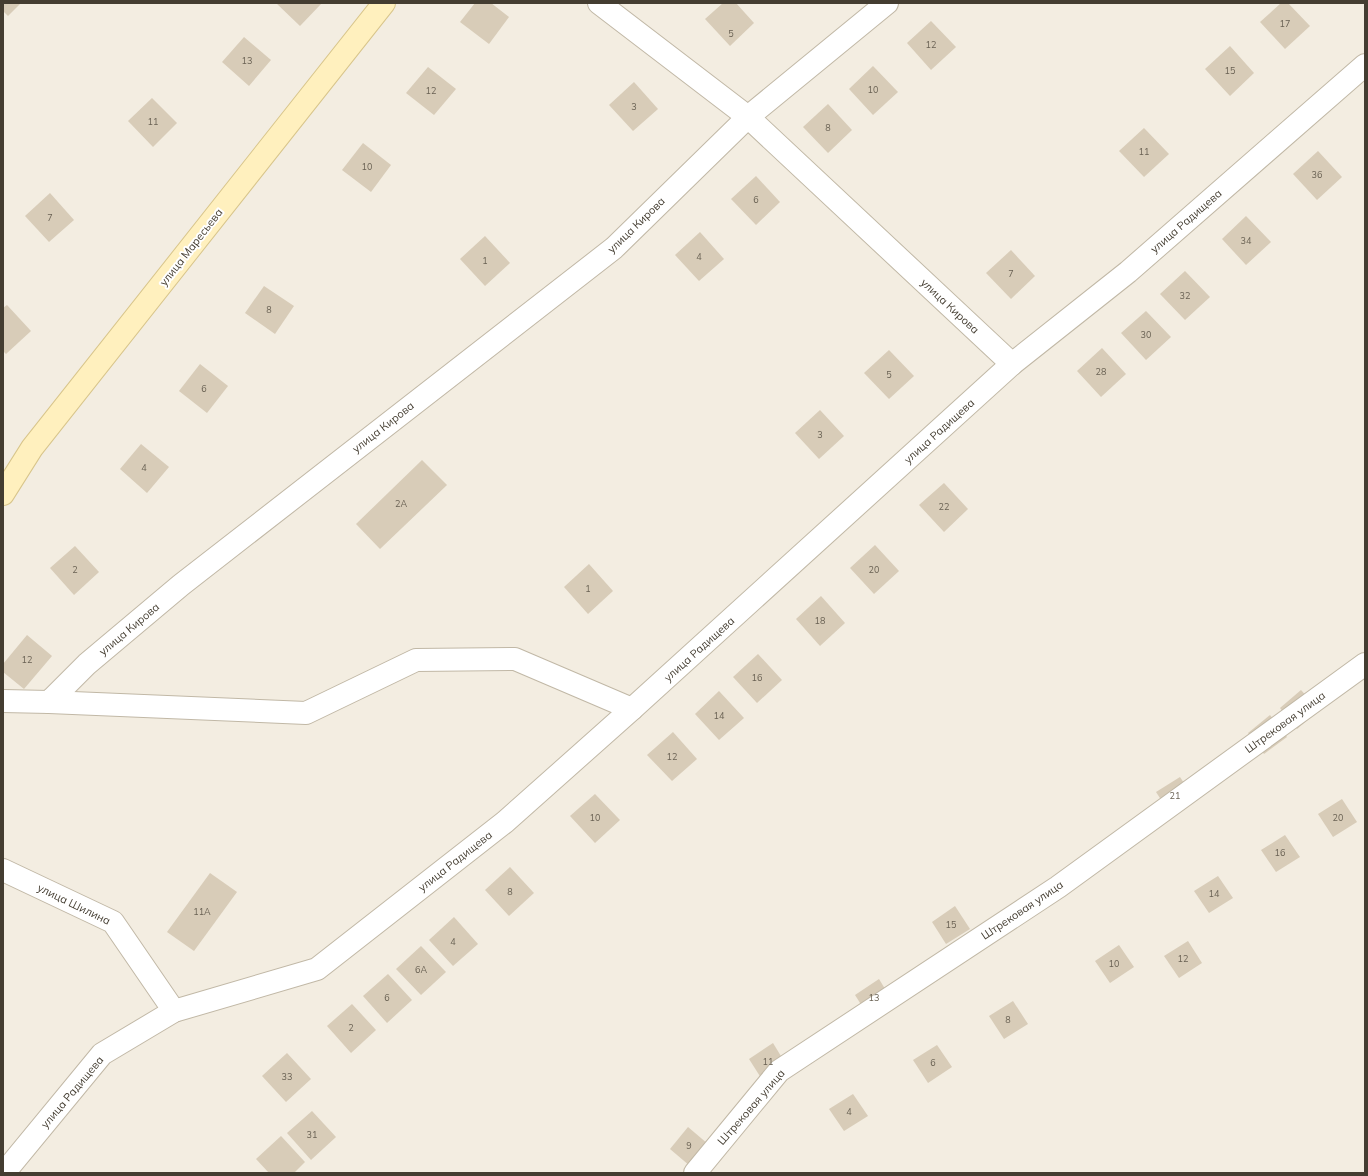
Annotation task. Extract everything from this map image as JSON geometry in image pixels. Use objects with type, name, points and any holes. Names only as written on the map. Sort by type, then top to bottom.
[{"type":"street","name":"улица Маресьева","points":[[3,494],[32,448],[384,3]]},
{"type":"street","name":"улица Кирова","points":[[599,3],[748,117],[1012,364]]},
{"type":"street","name":"улица Кирова","points":[[49,702],[87,664],[188,580],[614,248],[748,117],[887,3]]},
{"type":"street","name":"улица Радищева","points":[[4,1173],[102,1054],[174,1011],[317,969],[505,822],[632,709],[1012,364],[1128,272],[1365,65]]},
{"type":"street","points":[[3,701],[306,713],[416,660],[515,659],[632,709]]},
{"type":"street","name":"Штрековая улица","points":[[695,1173],[779,1071],[1058,887],[1365,664]]},
{"type":"street","name":"улица Шилина","points":[[3,870],[113,922],[174,1011]]},
{"type":"building","points":[[3,3],[21,3],[8,16],[3,11]]},
{"type":"building","points":[[276,3],[322,3],[300,26]]},
{"type":"building","points":[[475,3],[491,3],[509,17],[489,44],[460,22]]},
{"type":"building","points":[[723,3],[736,3],[754,23],[730,46],[705,19]]},
{"type":"building","points":[[1281,3],[1288,3],[1310,26],[1285,49],[1260,22]]},
{"type":"building","points":[[931,21],[956,47],[931,70],[907,43]]},
{"type":"building","points":[[244,37],[271,60],[249,86],[222,62]]},
{"type":"building","points":[[1230,46],[1254,73],[1230,96],[1205,69]]},
{"type":"building","points":[[873,66],[898,92],[873,115],[849,89]]},
{"type":"building","points":[[428,67],[456,89],[434,115],[406,93]]},
{"type":"building","points":[[634,82],[658,109],[633,131],[609,105]]},
{"type":"building","points":[[152,98],[177,123],[153,147],[128,121]]},
{"type":"building","points":[[828,104],[852,130],[828,153],[803,127]]},
{"type":"building","points":[[1144,128],[1169,154],[1144,177],[1119,151]]},
{"type":"building","points":[[363,143],[391,165],[371,192],[342,170]]},
{"type":"building","points":[[1318,151],[1342,177],[1317,200],[1293,174]]},
{"type":"building","points":[[756,176],[780,202],[756,225],[731,199]]},
{"type":"building","points":[[50,193],[74,220],[49,242],[25,216]]},
{"type":"building","points":[[1246,216],[1271,242],[1246,265],[1222,239]]},
{"type":"building","points":[[700,232],[724,259],[699,281],[675,255]]},
{"type":"building","points":[[485,236],[510,263],[485,286],[460,259]]},
{"type":"building","points":[[1011,250],[1035,276],[1011,299],[986,273]]},
{"type":"building","points":[[1185,271],[1210,297],[1185,320],[1160,294]]},
{"type":"building","points":[[264,286],[294,306],[275,334],[245,313]]},
{"type":"building","points":[[7,305],[31,331],[6,354],[3,351],[3,308]]},
{"type":"building","points":[[1146,311],[1171,337],[1146,360],[1121,333]]},
{"type":"building","points":[[1102,348],[1126,374],[1101,397],[1077,371]]},
{"type":"building","points":[[889,350],[914,376],[889,399],[864,373]]},
{"type":"building","points":[[200,364],[228,386],[207,413],[179,391]]},
{"type":"building","points":[[820,410],[844,436],[819,459],[795,433]]},
{"type":"building","points":[[141,444],[169,467],[147,493],[120,469]]},
{"type":"building","points":[[422,460],[447,485],[380,549],[356,524]]},
{"type":"building","points":[[944,483],[968,509],[944,532],[919,505]]},
{"type":"building","points":[[875,545],[899,571],[874,594],[850,568]]},
{"type":"building","points":[[75,546],[99,572],[74,595],[50,568]]},
{"type":"building","points":[[589,564],[613,591],[588,614],[564,587]]},
{"type":"building","points":[[821,596],[845,623],[820,646],[796,619]]},
{"type":"building","points":[[27,635],[52,656],[24,689],[3,672],[3,664]]},
{"type":"building","points":[[758,654],[782,680],[757,703],[733,677]]},
{"type":"building","points":[[1301,690],[1319,710],[1297,729],[1280,708]]},
{"type":"building","points":[[719,691],[744,718],[719,740],[695,714]]},
{"type":"building","points":[[1270,715],[1287,737],[1264,754],[1248,733]]},
{"type":"building","points":[[673,732],[697,759],[672,781],[647,755]]},
{"type":"building","points":[[1180,777],[1195,800],[1171,815],[1156,792]]},
{"type":"building","points":[[595,794],[620,820],[595,843],[570,816]]},
{"type":"building","points":[[1342,799],[1357,822],[1333,837],[1318,814]]},
{"type":"building","points":[[1285,835],[1300,857],[1276,872],[1261,850]]},
{"type":"building","points":[[510,867],[534,893],[509,916],[485,890]]},
{"type":"building","points":[[210,873],[237,892],[194,951],[167,932]]},
{"type":"building","points":[[1218,876],[1233,898],[1209,913],[1194,891]]},
{"type":"building","points":[[955,906],[970,929],[946,944],[932,922]]},
{"type":"building","points":[[454,917],[478,944],[453,966],[429,940]]},
{"type":"building","points":[[1188,941],[1202,963],[1179,978],[1164,956]]},
{"type":"building","points":[[1119,945],[1134,967],[1110,983],[1095,961]]},
{"type":"building","points":[[421,946],[446,972],[421,995],[396,969]]},
{"type":"building","points":[[388,974],[412,1000],[387,1023],[363,996]]},
{"type":"building","points":[[879,979],[893,1002],[869,1017],[855,995]]},
{"type":"building","points":[[1013,1001],[1028,1024],[1004,1039],[989,1016]]},
{"type":"building","points":[[352,1004],[376,1030],[351,1053],[327,1026]]},
{"type":"building","points":[[773,1043],[787,1066],[763,1081],[749,1059]]},
{"type":"building","points":[[937,1045],[952,1067],[928,1083],[913,1060]]},
{"type":"building","points":[[287,1053],[311,1079],[286,1102],[262,1076]]},
{"type":"building","points":[[853,1094],[868,1116],[844,1131],[829,1109]]},
{"type":"building","points":[[312,1111],[336,1137],[311,1160],[287,1133]]},
{"type":"building","points":[[688,1127],[708,1144],[690,1166],[670,1149]]},
{"type":"building","points":[[281,1136],[305,1162],[294,1173],[269,1173],[256,1159]]}]
